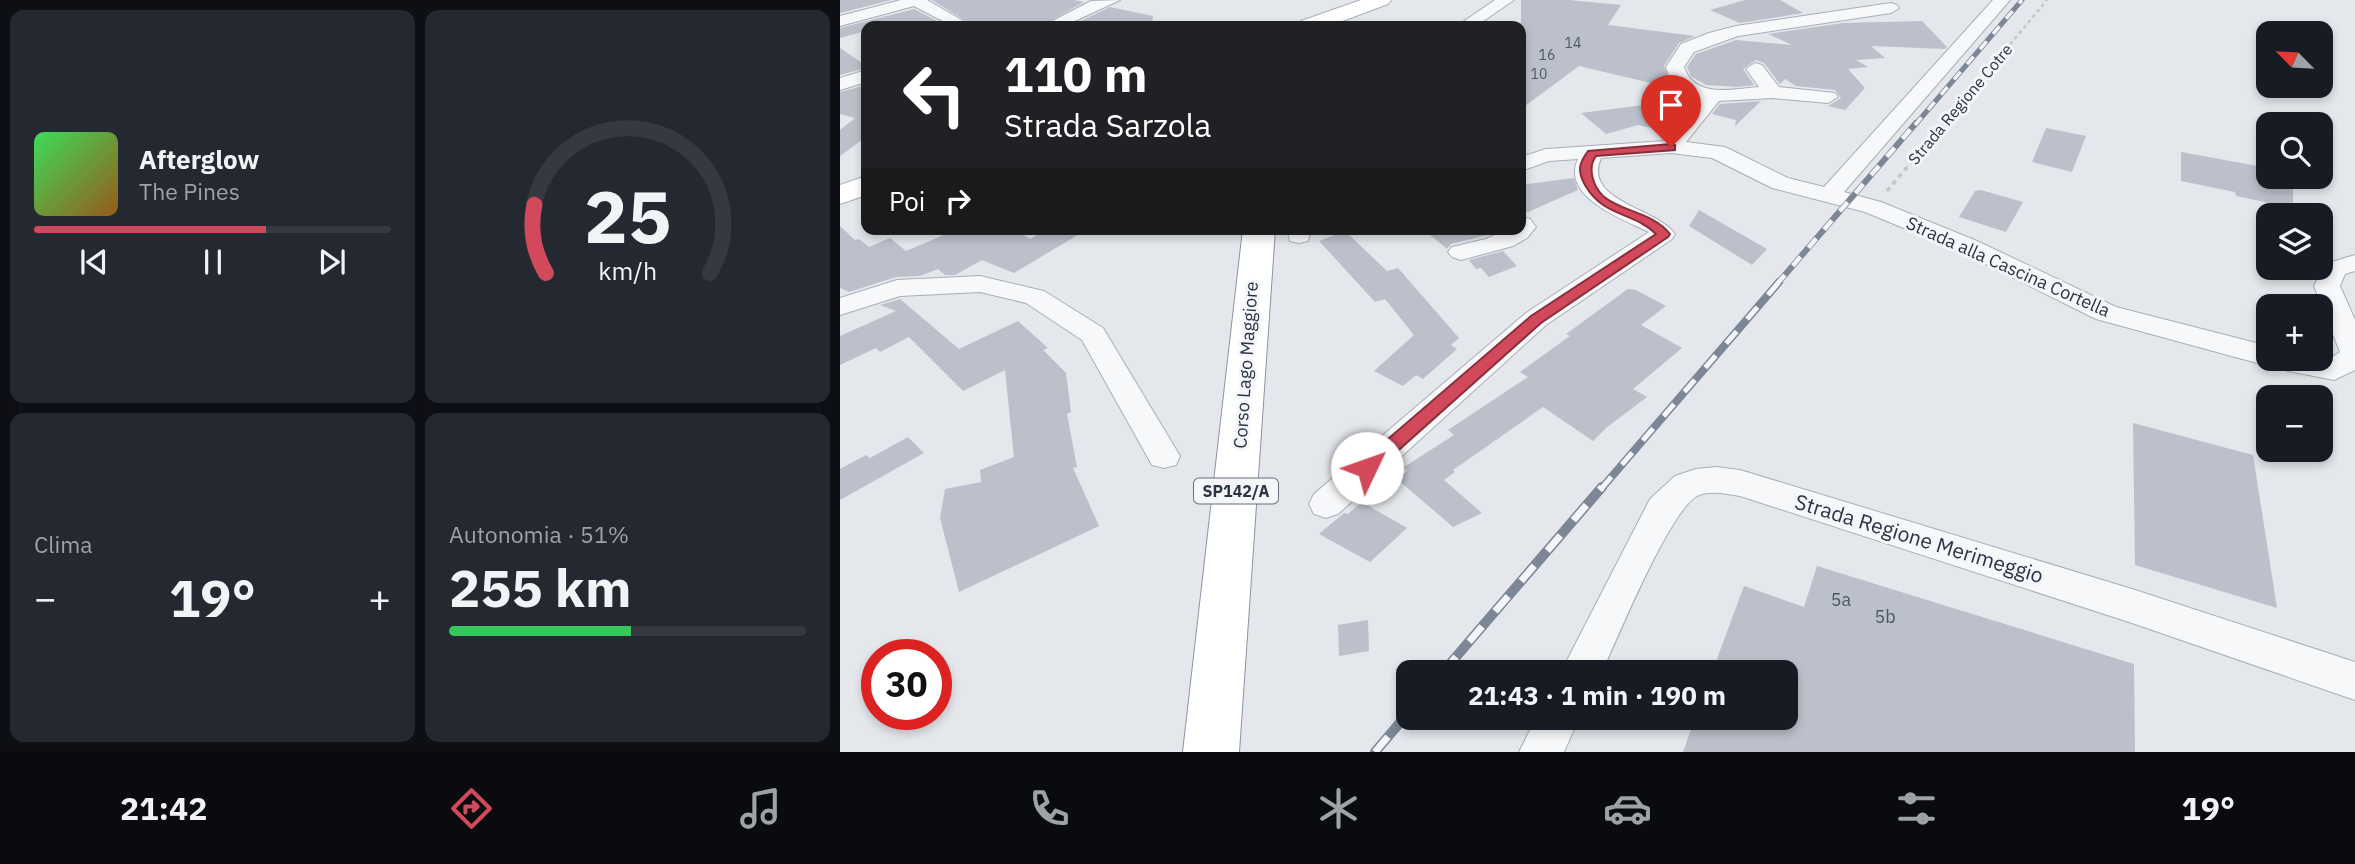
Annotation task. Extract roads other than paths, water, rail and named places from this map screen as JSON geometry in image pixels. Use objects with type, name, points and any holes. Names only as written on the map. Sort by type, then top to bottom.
[{"type":"main road","points":[[1323,21],[1381,0]]},
{"type":"main road","points":[[1376,21],[1405,1]]},
{"type":"main road","points":[[840,195],[861,188]]},
{"type":"main road","name":"Corso Lago Maggiore","points":[[1211,752],[1254,267],[1283,235]]},
{"type":"street","points":[[840,21],[917,0],[955,21]]},
{"type":"street","points":[[1061,21],[1112,0]]},
{"type":"street","points":[[1473,21],[1506,0]]},
{"type":"street","points":[[1830,194],[2002,0]]},
{"type":"street","points":[[1828,97],[1773,92],[1708,96],[1685,87],[1678,79],[1675,67],[1687,48],[1736,31],[1891,8]]},
{"type":"street","points":[[1755,69],[1773,92]]},
{"type":"street","points":[[840,84],[861,78]]},
{"type":"street","points":[[1671,147],[1710,100],[1708,96]]},
{"type":"street","name":"Strada alla Cascina Cortella","points":[[1526,162],[1546,155],[1671,147],[1717,152],[1780,183],[1873,207],[1968,246],[2106,313],[2256,353]]},
{"type":"street","points":[[1326,504],[1536,319],[1663,234],[1657,228],[1599,199],[1585,176],[1586,162],[1592,153]]},
{"type":"street","points":[[1461,252],[1515,235]]},
{"type":"street","points":[[2333,370],[2355,354],[2327,286],[2334,269],[2355,263]]},
{"type":"street","points":[[840,307],[897,288],[979,284],[1035,297],[1093,334],[1164,456]]},
{"type":"street","name":"Strada Regione Merimeggio","points":[[1587,660],[1662,509],[1673,494],[1690,483],[1711,478],[1740,483],[2355,681]]},
{"type":"street","points":[[1541,752],[1552,730]]},
{"type":"railway","points":[[1915,125],[2022,0]]},
{"type":"railway","points":[[1777,284],[1916,123]]},
{"type":"railway","points":[[1601,489],[1779,282]]},
{"type":"railway","points":[[1453,660],[1602,487]]},
{"type":"railway","points":[[1375,752],[1396,727]]}]
